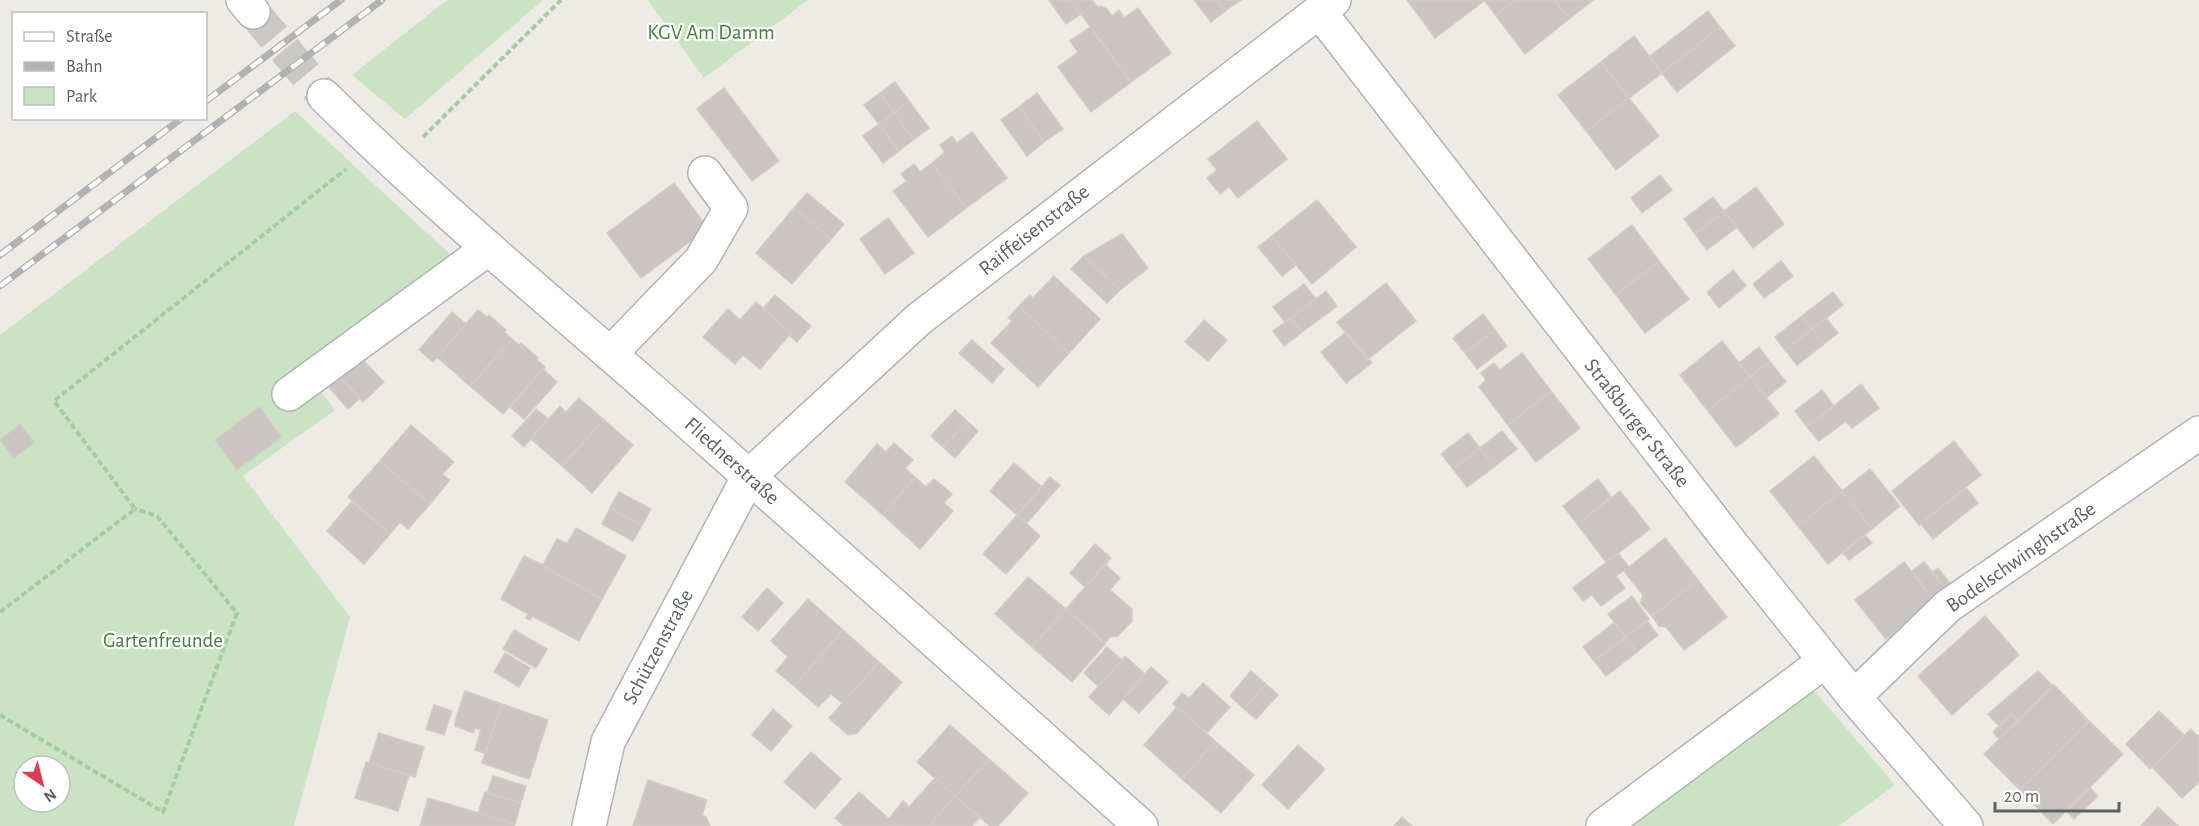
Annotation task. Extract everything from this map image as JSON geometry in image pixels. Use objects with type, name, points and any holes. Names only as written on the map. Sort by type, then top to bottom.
[{"type":"street","name":"Raiffeisenstraße","points":[[749,476],[919,319],[1327,5]]},
{"type":"street","name":"Straßburger Straße","points":[[1327,5],[1586,358],[1854,697],[1966,826]]},
{"type":"street","name":"Fliednerstraße","points":[[324,96],[385,155],[489,248],[749,476],[1141,826]]},
{"type":"street","points":[[610,354],[701,260],[731,208],[705,174]]},
{"type":"street","points":[[288,394],[489,248]]},
{"type":"street","name":"Bodelschwinghstraße","points":[[1854,697],[1948,606],[2199,433]]},
{"type":"street","name":"Schützenstraße","points":[[589,826],[608,742],[749,476]]},
{"type":"street","points":[[1603,826],[1825,661]]},
{"type":"path","points":[[0,715],[163,812],[237,613],[158,516],[135,509],[54,401],[354,163],[385,155],[561,0]]},
{"type":"path","points":[[0,612],[135,509]]},
{"type":"green space","points":[[447,0],[543,0],[405,119],[352,75]]},
{"type":"green space","name":"KGV Am Damm","points":[[648,0],[808,0],[704,78]]},
{"type":"green space","name":"Gartenfreunde","points":[[295,111],[467,270],[316,385],[335,410],[243,476],[350,617],[294,826],[0,826],[0,335]]},
{"type":"green space","points":[[1811,687],[1895,785],[1839,826],[1631,826],[1629,824]]},
{"type":"building","points":[[1049,0],[1070,0],[1081,14],[1066,24]]},
{"type":"building","points":[[1070,0],[1092,0],[1095,4],[1081,14]]},
{"type":"building","points":[[1194,0],[1217,0],[1225,11],[1211,22]]},
{"type":"building","points":[[1217,0],[1241,0],[1225,11]]},
{"type":"building","points":[[1407,0],[1484,0],[1484,1],[1435,38]]},
{"type":"building","points":[[1484,0],[1515,0],[1496,16]]},
{"type":"building","points":[[1515,0],[1554,0],[1569,19],[1525,54],[1496,16]]},
{"type":"building","points":[[1554,0],[1593,0],[1569,19]]},
{"type":"building","points":[[1095,4],[1098,8],[1100,6],[1107,9],[1112,16],[1119,10],[1124,18],[1138,8],[1171,53],[1131,82],[1081,14]]},
{"type":"building","points":[[1708,11],[1720,27],[1662,73],[1649,57]]},
{"type":"building","points":[[1090,27],[1131,82],[1091,112],[1058,67],[1078,52],[1070,41]]},
{"type":"building","points":[[1720,27],[1735,46],[1677,92],[1662,73]]},
{"type":"building","points":[[1634,36],[1662,73],[1629,98],[1601,62]]},
{"type":"building","points":[[1601,62],[1629,98],[1586,131],[1558,95]]},
{"type":"building","points":[[895,82],[909,101],[894,113],[880,93]]},
{"type":"building","points":[[724,88],[779,161],[752,181],[697,109]]},
{"type":"building","points":[[880,93],[894,113],[879,124],[864,105]]},
{"type":"building","points":[[1037,93],[1063,129],[1044,142],[1019,107]]},
{"type":"building","points":[[1629,98],[1659,136],[1616,170],[1586,131]]},
{"type":"building","points":[[909,101],[929,128],[914,139],[894,113]]},
{"type":"building","points":[[1019,107],[1044,142],[1027,156],[1001,120]]},
{"type":"building","points":[[894,113],[914,139],[899,151],[879,124]]},
{"type":"building","points":[[1257,121],[1287,159],[1238,198],[1229,187],[1220,194],[1207,178],[1217,170],[1208,159]]},
{"type":"building","points":[[879,124],[899,151],[883,163],[863,136]]},
{"type":"building","points":[[972,132],[1007,178],[966,208],[932,163],[945,152],[940,145],[952,136],[957,143]]},
{"type":"building","points":[[932,163],[966,208],[928,237],[893,191],[907,181],[901,174],[914,164],[920,172]]},
{"type":"building","points":[[1660,175],[1672,190],[1642,213],[1631,198]]},
{"type":"building","points":[[674,183],[708,228],[641,278],[607,233]]},
{"type":"building","points":[[1756,187],[1784,224],[1753,248],[1724,211]]},
{"type":"building","points":[[807,193],[844,224],[831,239],[794,208]]},
{"type":"building","points":[[1713,197],[1724,211],[1695,234],[1684,219]]},
{"type":"building","points":[[1317,200],[1356,247],[1312,284],[1272,236]]},
{"type":"building","points":[[794,208],[831,239],[792,284],[756,253]]},
{"type":"building","points":[[1724,211],[1737,227],[1707,250],[1695,234]]},
{"type":"building","points":[[888,218],[914,253],[885,274],[860,239]]},
{"type":"building","points":[[1632,225],[1659,261],[1616,295],[1588,259]]},
{"type":"building","points":[[1122,234],[1148,268],[1120,290],[1084,256]]},
{"type":"building","points":[[1272,236],[1296,265],[1282,276],[1258,247]]},
{"type":"building","points":[[1084,256],[1120,290],[1107,303],[1071,269]]},
{"type":"building","points":[[1659,261],[1689,299],[1645,333],[1616,295]]},
{"type":"building","points":[[1781,261],[1793,276],[1764,298],[1753,284]]},
{"type":"building","points":[[1733,270],[1746,286],[1719,308],[1707,292]]},
{"type":"building","points":[[1054,276],[1100,319],[1069,353],[1019,306],[1030,295],[1033,298]]},
{"type":"building","points":[[1386,283],[1416,321],[1367,360],[1337,322]]},
{"type":"building","points":[[1304,284],[1316,299],[1285,322],[1273,307]]},
{"type":"building","points":[[1326,291],[1337,306],[1302,332],[1291,318]]},
{"type":"building","points":[[1833,292],[1843,305],[1812,329],[1802,316]]},
{"type":"building","points":[[775,295],[811,326],[797,342],[790,336],[791,333],[763,309]]},
{"type":"building","points":[[756,302],[791,333],[760,369],[743,355],[735,364],[703,337],[728,309],[740,320]]},
{"type":"building","points":[[1019,306],[1069,353],[1038,387],[991,343],[1012,321],[1008,318]]},
{"type":"building","points":[[478,310],[487,317],[489,315],[506,330],[504,332],[512,339],[470,386],[437,357]]},
{"type":"building","points":[[452,312],[466,324],[433,362],[419,350]]},
{"type":"building","points":[[1483,314],[1495,330],[1465,353],[1453,338]]},
{"type":"building","points":[[1802,316],[1812,329],[1785,350],[1775,337]]},
{"type":"building","points":[[1291,318],[1302,332],[1284,346],[1273,331]]},
{"type":"building","points":[[1826,318],[1838,333],[1824,344],[1812,329]]},
{"type":"building","points":[[1204,320],[1227,340],[1208,361],[1185,342]]},
{"type":"building","points":[[1812,329],[1824,344],[1797,365],[1785,350]]},
{"type":"building","points":[[1495,330],[1507,346],[1477,369],[1465,353]]},
{"type":"building","points":[[1346,332],[1372,363],[1346,383],[1321,352]]},
{"type":"building","points":[[512,339],[519,345],[521,343],[545,367],[503,414],[470,386]]},
{"type":"building","points":[[972,340],[1004,369],[992,383],[959,353]]},
{"type":"building","points":[[1722,341],[1750,377],[1708,411],[1680,375]]},
{"type":"building","points":[[1759,347],[1770,362],[1750,377],[1739,363]]},
{"type":"building","points":[[1522,353],[1551,391],[1508,425],[1479,387],[1486,380],[1481,373],[1494,363],[1500,370]]},
{"type":"building","points":[[361,358],[384,382],[363,402],[340,377]]},
{"type":"building","points":[[1770,362],[1786,382],[1766,398],[1750,377]]},
{"type":"building","points":[[543,369],[557,382],[524,419],[510,407]]},
{"type":"building","points":[[337,374],[360,398],[348,409],[327,385]]},
{"type":"building","points":[[1750,377],[1779,414],[1736,447],[1708,411]]},
{"type":"building","points":[[1861,384],[1879,408],[1852,428],[1846,421],[1819,441],[1807,427]]},
{"type":"building","points":[[1822,390],[1834,406],[1807,427],[1795,411]]},
{"type":"building","points":[[1551,391],[1580,428],[1536,462],[1508,425]]},
{"type":"building","points":[[579,398],[604,420],[562,466],[531,439],[560,406],[566,412]]},
{"type":"building","points":[[259,407],[281,437],[237,470],[215,440]]},
{"type":"building","points":[[536,409],[548,419],[524,447],[512,436]]},
{"type":"building","points":[[955,410],[967,421],[943,447],[931,436]]},
{"type":"building","points":[[604,420],[633,445],[592,493],[562,466]]},
{"type":"building","points":[[967,421],[978,431],[955,458],[943,447]]},
{"type":"building","points":[[20,424],[34,442],[14,458],[0,440]]},
{"type":"building","points":[[411,425],[454,462],[442,474],[450,480],[430,504],[380,461]]},
{"type":"building","points":[[1502,431],[1517,449],[1494,467],[1480,448]]},
{"type":"building","points":[[1468,433],[1480,448],[1453,469],[1441,454]]},
{"type":"building","points":[[1954,441],[1981,475],[1919,525],[1892,491]]},
{"type":"building","points":[[894,443],[913,460],[905,468],[915,477],[883,515],[845,482],[877,444],[886,452]]},
{"type":"building","points":[[1480,448],[1494,467],[1467,487],[1453,469]]},
{"type":"building","points":[[1814,456],[1842,491],[1798,526],[1770,491]]},
{"type":"building","points":[[380,461],[430,504],[408,529],[400,522],[390,534],[348,497]]},
{"type":"building","points":[[1014,463],[1042,487],[1017,515],[990,491]]},
{"type":"building","points":[[1870,469],[1900,506],[1872,529],[1842,491]]},
{"type":"building","points":[[915,477],[926,487],[934,479],[952,494],[944,503],[953,511],[920,549],[883,515]]},
{"type":"building","points":[[1050,477],[1060,485],[1026,524],[1017,515]]},
{"type":"building","points":[[1598,479],[1611,497],[1577,524],[1563,506]]},
{"type":"building","points":[[1966,488],[1978,503],[1933,539],[1921,524]]},
{"type":"building","points":[[1620,491],[1650,529],[1606,562],[1577,524]]},
{"type":"building","points":[[1842,491],[1872,529],[1828,564],[1798,526]]},
{"type":"building","points":[[619,492],[651,509],[642,525],[610,508]]},
{"type":"building","points":[[352,501],[390,534],[364,564],[327,531]]},
{"type":"building","points":[[610,508],[642,525],[633,541],[602,524]]},
{"type":"building","points":[[1017,515],[1040,536],[1006,574],[983,554]]},
{"type":"building","points":[[576,528],[626,556],[602,599],[543,565],[557,539],[567,544]]},
{"type":"building","points":[[1865,535],[1872,543],[1849,560],[1843,553]]},
{"type":"building","points":[[1665,538],[1698,580],[1652,616],[1640,603],[1643,595],[1624,571]]},
{"type":"building","points":[[1095,544],[1111,558],[1085,587],[1070,573]]},
{"type":"building","points":[[1618,553],[1629,567],[1616,576],[1625,588],[1601,606],[1592,595],[1583,601],[1573,588]]},
{"type":"building","points":[[524,556],[602,599],[579,641],[532,616],[530,620],[526,618],[528,614],[501,599]]},
{"type":"building","points":[[1904,562],[1934,600],[1886,639],[1855,600]]},
{"type":"building","points":[[1924,562],[1947,590],[1934,600],[1912,571]]},
{"type":"building","points":[[1105,564],[1120,578],[1110,590],[1132,609],[1132,621],[1118,636],[1110,637],[1105,643],[1066,609]]},
{"type":"building","points":[[1938,568],[1952,586],[1947,590],[1933,572]]},
{"type":"building","points":[[1028,577],[1066,609],[1032,647],[995,614]]},
{"type":"building","points":[[1698,580],[1727,617],[1684,650],[1666,627],[1659,626],[1652,616]]},
{"type":"building","points":[[767,588],[783,603],[758,631],[742,617]]},
{"type":"building","points":[[1632,596],[1649,619],[1626,637],[1608,614]]},
{"type":"building","points":[[808,599],[843,630],[794,686],[776,671],[788,657],[771,641]]},
{"type":"building","points":[[1066,609],[1105,644],[1072,682],[1032,647]]},
{"type":"building","points":[[1985,616],[2019,655],[1952,715],[1918,676]]},
{"type":"building","points":[[1647,621],[1658,635],[1637,652],[1626,637]]},
{"type":"building","points":[[1614,623],[1626,637],[1594,661],[1583,647]]},
{"type":"building","points":[[514,630],[547,649],[536,668],[503,649]]},
{"type":"building","points":[[843,630],[879,662],[842,703],[831,694],[818,707],[794,686]]},
{"type":"building","points":[[1626,637],[1637,652],[1606,676],[1594,661]]},
{"type":"building","points":[[1107,647],[1122,660],[1098,686],[1084,673]]},
{"type":"building","points":[[505,653],[530,668],[519,687],[494,672]]},
{"type":"building","points":[[1125,656],[1145,674],[1109,715],[1089,697]]},
{"type":"building","points":[[879,662],[902,682],[857,733],[848,735],[829,718]]},
{"type":"building","points":[[1151,667],[1168,682],[1139,713],[1123,699]]},
{"type":"building","points":[[1251,671],[1266,684],[1244,709],[1230,696]]},
{"type":"building","points":[[2038,671],[2053,686],[2018,721],[2011,714],[1999,726],[1988,714]]},
{"type":"building","points":[[1203,683],[1230,707],[1207,733],[1173,704],[1182,693],[1189,698]]},
{"type":"building","points":[[1266,684],[1278,695],[1256,719],[1244,709]]},
{"type":"building","points":[[2054,685],[2089,721],[2020,790],[1984,754]]},
{"type":"building","points":[[465,691],[502,704],[485,753],[475,750],[481,730],[475,728],[473,733],[455,726]]},
{"type":"building","points":[[502,704],[548,720],[529,779],[482,763]]},
{"type":"building","points":[[434,705],[452,711],[444,735],[426,729]]},
{"type":"building","points":[[1177,707],[1215,741],[1182,779],[1144,745]]},
{"type":"building","points":[[773,709],[792,726],[771,751],[752,735]]},
{"type":"building","points":[[2159,711],[2184,735],[2150,769],[2126,744]]},
{"type":"building","points":[[2011,714],[2018,721],[1999,739],[1993,732]]},
{"type":"building","points":[[2089,721],[2123,754],[2053,824],[2020,790]]},
{"type":"building","points":[[950,725],[989,759],[955,796],[917,762]]},
{"type":"building","points":[[2191,729],[2199,737],[2199,782],[2182,798],[2152,767]]},
{"type":"building","points":[[379,733],[424,747],[415,777],[369,763]]},
{"type":"building","points":[[1215,741],[1254,775],[1221,813],[1182,779]]},
{"type":"building","points":[[1298,745],[1325,769],[1288,809],[1262,785]]},
{"type":"building","points":[[811,752],[841,779],[815,809],[784,782]]},
{"type":"building","points":[[989,759],[1028,793],[998,826],[990,826],[955,796]]},
{"type":"building","points":[[366,762],[409,775],[398,811],[355,798]]},
{"type":"building","points":[[493,776],[526,786],[521,803],[487,793]]},
{"type":"building","points":[[935,778],[955,796],[929,826],[897,826],[889,819],[903,801],[909,807]]},
{"type":"building","points":[[648,780],[707,800],[702,815],[706,817],[710,826],[633,826]]},
{"type":"building","points":[[2090,788],[2098,796],[2074,819],[2067,811]]},
{"type":"building","points":[[485,792],[521,803],[515,824],[478,813]]},
{"type":"building","points":[[859,792],[897,826],[844,826],[835,818]]},
{"type":"building","points":[[955,796],[980,817],[972,826],[929,826]]},
{"type":"building","points":[[428,798],[515,824],[514,826],[420,826]]},
{"type":"building","points":[[2158,807],[2178,826],[2141,826]]},
{"type":"building","points":[[1402,817],[1412,826],[1394,826]]},
{"type":"tunnel","points":[[253,12],[324,96]]},
{"type":"railway","points":[[207,100],[341,0]]},
{"type":"railway","points":[[0,286],[382,0]]},
{"type":"railway","points":[[0,255],[179,120]]}]
